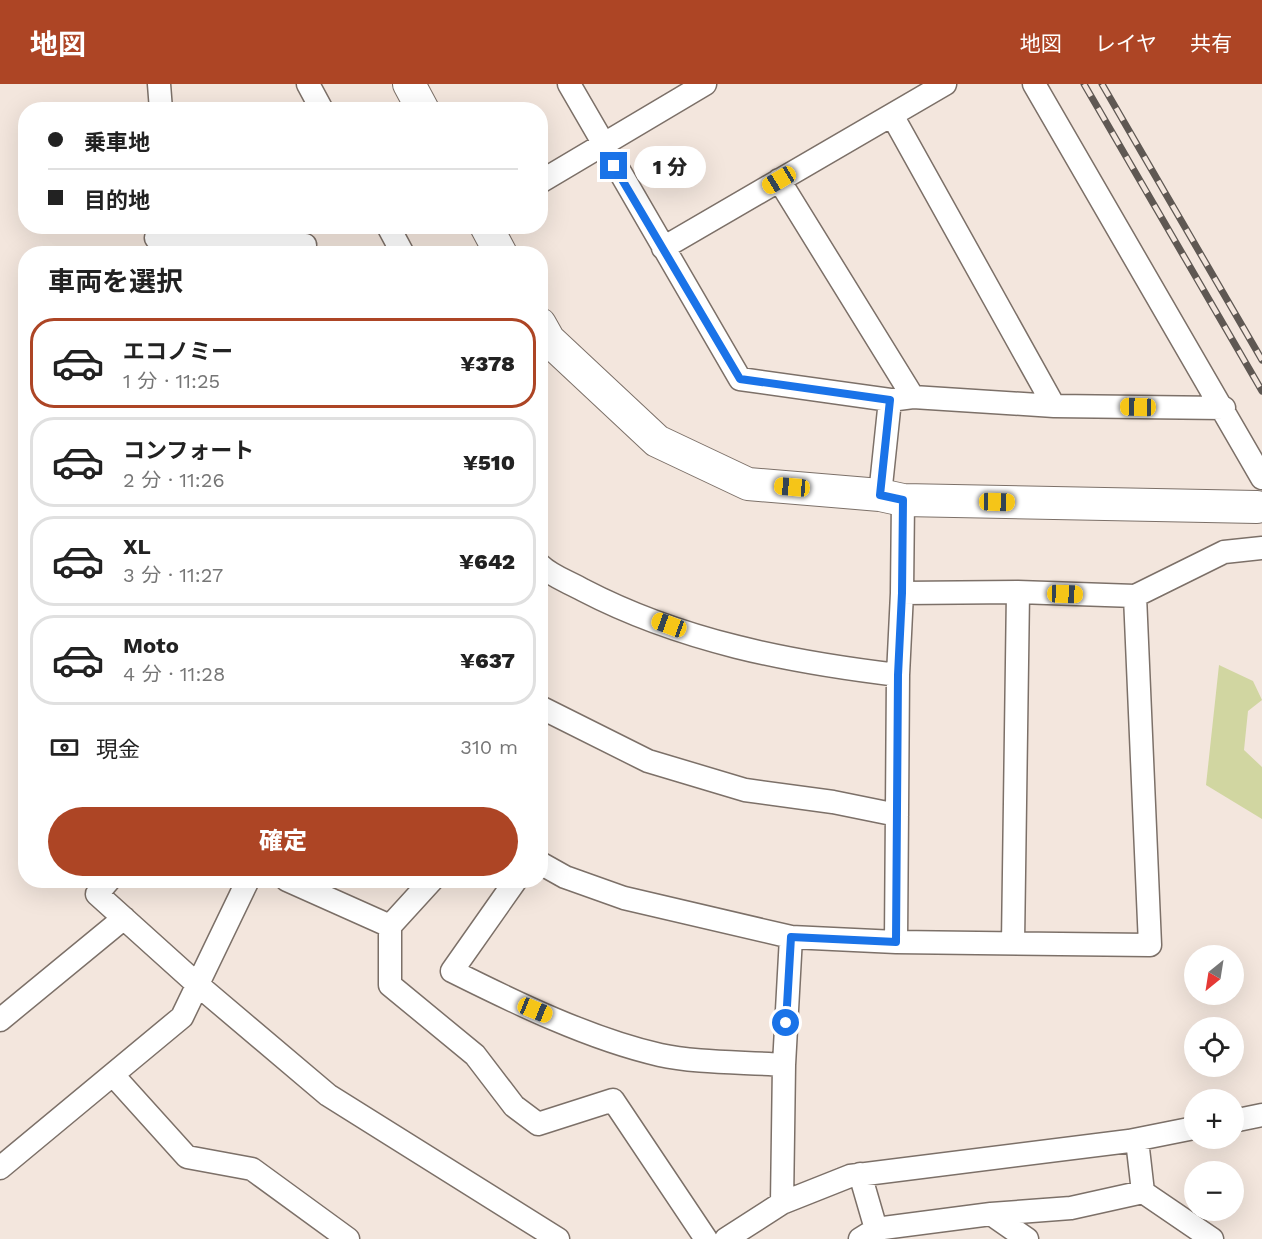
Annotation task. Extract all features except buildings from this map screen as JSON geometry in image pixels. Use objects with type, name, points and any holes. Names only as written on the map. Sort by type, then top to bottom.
[{"type":"street","points":[[159,84],[160,102]]},
{"type":"street","points":[[308,84],[318,102]]},
{"type":"street","points":[[409,84],[419,102]]},
{"type":"street","points":[[569,84],[602,145],[740,379],[890,400],[914,398],[1054,406],[1224,408]]},
{"type":"street","points":[[548,177],[705,84]]},
{"type":"street","points":[[663,248],[945,84]]},
{"type":"street","points":[[548,341],[657,441],[748,484],[891,497],[1260,492],[1224,408],[1034,84]]},
{"type":"street","points":[[892,115],[1054,406]]},
{"type":"street","points":[[779,180],[914,398]]},
{"type":"street","points":[[156,239],[305,244]]},
{"type":"street","points":[[890,400],[891,497],[902,593],[898,675],[896,942]]},
{"type":"street","points":[[902,593],[1018,592],[1135,596],[1224,552],[1262,548]]},
{"type":"street","points":[[548,573],[608,603],[751,652],[815,665],[898,675]]},
{"type":"street","points":[[1013,943],[1018,592]]},
{"type":"street","points":[[548,867],[566,877],[624,898],[791,937],[896,942],[1150,945],[1135,596]]},
{"type":"street","points":[[548,711],[648,760],[745,790],[833,802],[897,815]]},
{"type":"street","points":[[102,888],[97,894],[198,985],[328,1095],[558,1239]]},
{"type":"street","points":[[0,1168],[182,1017],[244,888]]},
{"type":"street","points":[[305,888],[390,926]]},
{"type":"street","points":[[425,888],[390,926],[390,985],[475,1055],[514,1106],[538,1124],[613,1100],[706,1239]]},
{"type":"street","points":[[510,888],[452,971],[517,1003],[588,1032],[661,1055],[784,1065]]},
{"type":"street","points":[[0,1020],[124,918]]},
{"type":"street","points":[[782,1203],[784,1065],[791,937]]},
{"type":"street","points":[[113,1075],[187,1157],[252,1169],[348,1239]]},
{"type":"street","points":[[1244,1119],[1262,1115]]},
{"type":"street","points":[[726,1239],[782,1203],[850,1176],[1137,1140],[1184,1130]]},
{"type":"street","points":[[1137,1140],[1143,1192]]},
{"type":"street","points":[[860,1174],[868,1234],[991,1214],[1071,1208],[1143,1192],[1212,1239]]},
{"type":"street","points":[[991,1214],[1027,1239]]},
{"type":"green space","points":[[1219,665],[1253,681],[1262,700],[1248,711],[1244,750],[1262,767],[1262,819],[1206,785]]},
{"type":"railway","points":[[1084,84],[1262,391]]},
{"type":"railway","points":[[1102,84],[1262,360]]},
{"type":"route","points":[[614,166],[740,379],[890,400],[880,495],[903,500],[898,675],[896,942],[791,937],[786,1023]]}]
